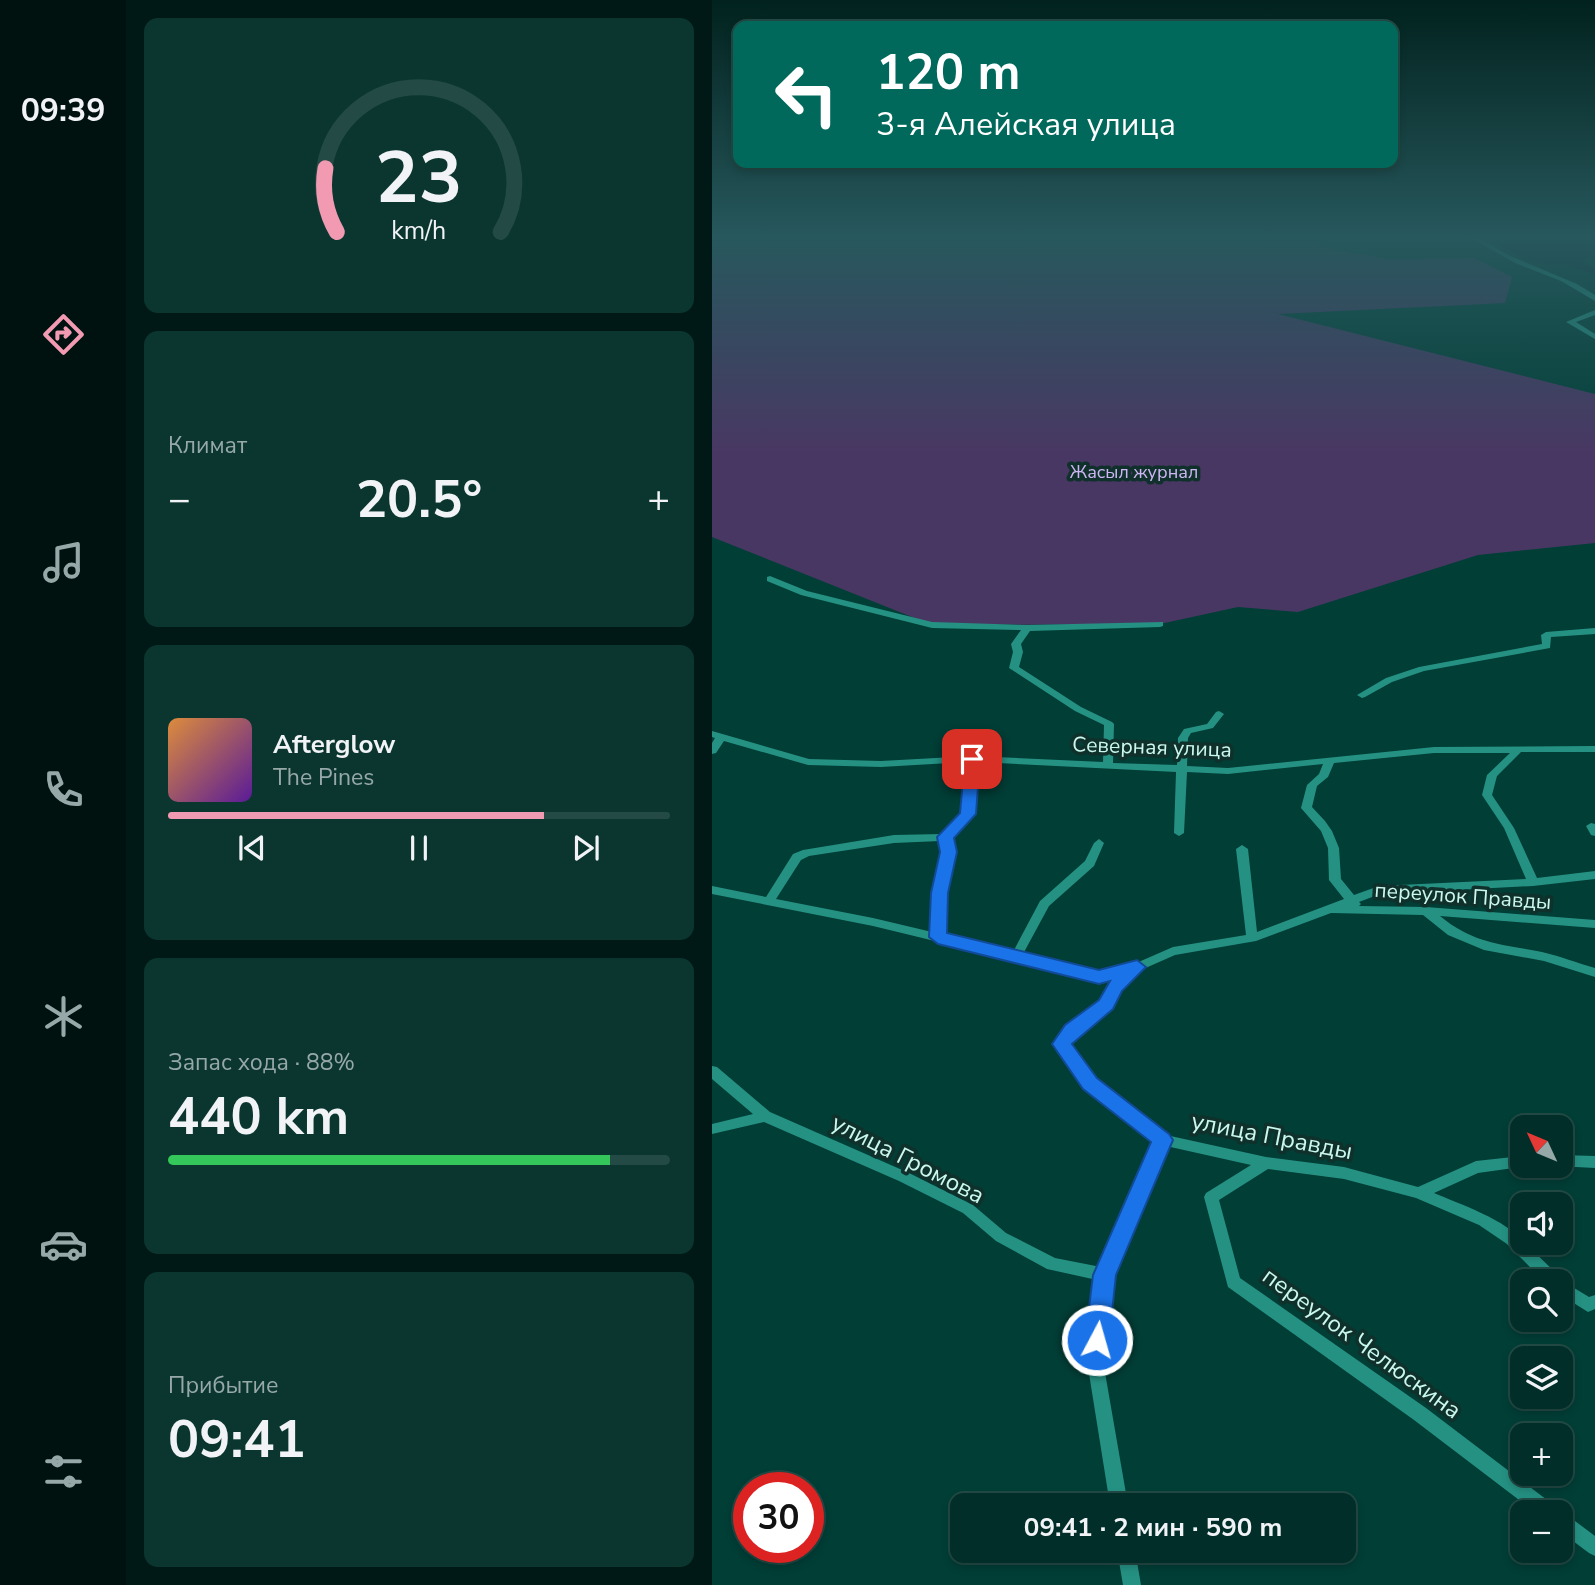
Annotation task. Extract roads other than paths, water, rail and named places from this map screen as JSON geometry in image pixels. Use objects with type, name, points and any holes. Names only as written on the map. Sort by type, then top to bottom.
[{"type":"street","points":[[1595,312],[1570,322],[1595,337]]},
{"type":"street","points":[[770,579],[804,593],[932,625],[1027,628],[1160,624]]},
{"type":"street","points":[[1027,628],[1016,644],[1018,652],[1014,668],[1078,709],[1109,724],[1108,765]]},
{"type":"street","points":[[1362,695],[1389,680],[1422,669],[1547,646],[1546,635],[1595,631]]},
{"type":"street","points":[[1179,833],[1183,738],[1188,731],[1210,726],[1219,714]]},
{"type":"street","points":[[712,751],[717,735]]},
{"type":"street","name":"Северная улица","points":[[717,735],[808,762],[881,764],[972,759],[1228,771],[1434,750],[1595,748]]},
{"type":"street","points":[[1518,750],[1492,775],[1487,795],[1505,821],[1533,882]]},
{"type":"street","points":[[769,901],[797,857],[807,853],[894,839],[945,837],[968,814],[972,759]]},
{"type":"street","points":[[1330,760],[1323,775],[1312,785],[1306,808],[1329,830],[1336,864],[1335,880],[1350,900],[1360,908]]},
{"type":"street","points":[[938,937],[939,893],[948,852],[945,837]]},
{"type":"street","points":[[1017,955],[1044,904],[1090,863],[1099,844]]},
{"type":"street","points":[[1242,849],[1252,938]]},
{"type":"street","points":[[712,890],[938,937],[1099,977],[1137,967],[1173,951],[1252,938],[1379,890],[1533,882],[1595,875]]},
{"type":"street","name":"переулок Правды","points":[[1329,911],[1360,908],[1425,911],[1595,924]]},
{"type":"street","points":[[1425,911],[1452,932],[1488,947],[1545,957],[1595,973]]},
{"type":"street","points":[[1137,967],[1115,987],[1107,1004],[1072,1030],[1062,1044],[1090,1083],[1162,1140]]},
{"type":"street","name":"улица Громова","points":[[712,1071],[765,1116],[904,1177],[968,1209],[1001,1237],[1052,1264],[1105,1275]]},
{"type":"street","points":[[712,1129],[765,1116]]},
{"type":"street","name":"улица Правды","points":[[1117,1493],[1095,1362],[1105,1275],[1162,1140],[1266,1163],[1344,1174],[1419,1193],[1484,1221],[1512,1240],[1542,1269]]},
{"type":"street","points":[[1573,1161],[1595,1162]]},
{"type":"street","name":"переулок Челюскина","points":[[1266,1163],[1211,1197],[1233,1282],[1420,1414],[1533,1500]]},
{"type":"street","points":[[1419,1193],[1476,1167],[1510,1163]]},
{"type":"street","points":[[1573,1295],[1588,1305],[1595,1302]]},
{"type":"street","points":[[1573,1530],[1595,1547]]},
{"type":"street","points":[[1128,1563],[1132,1585]]},
{"type":"park label","name":"Жасыл журнал","points":[[1134,472]]}]
